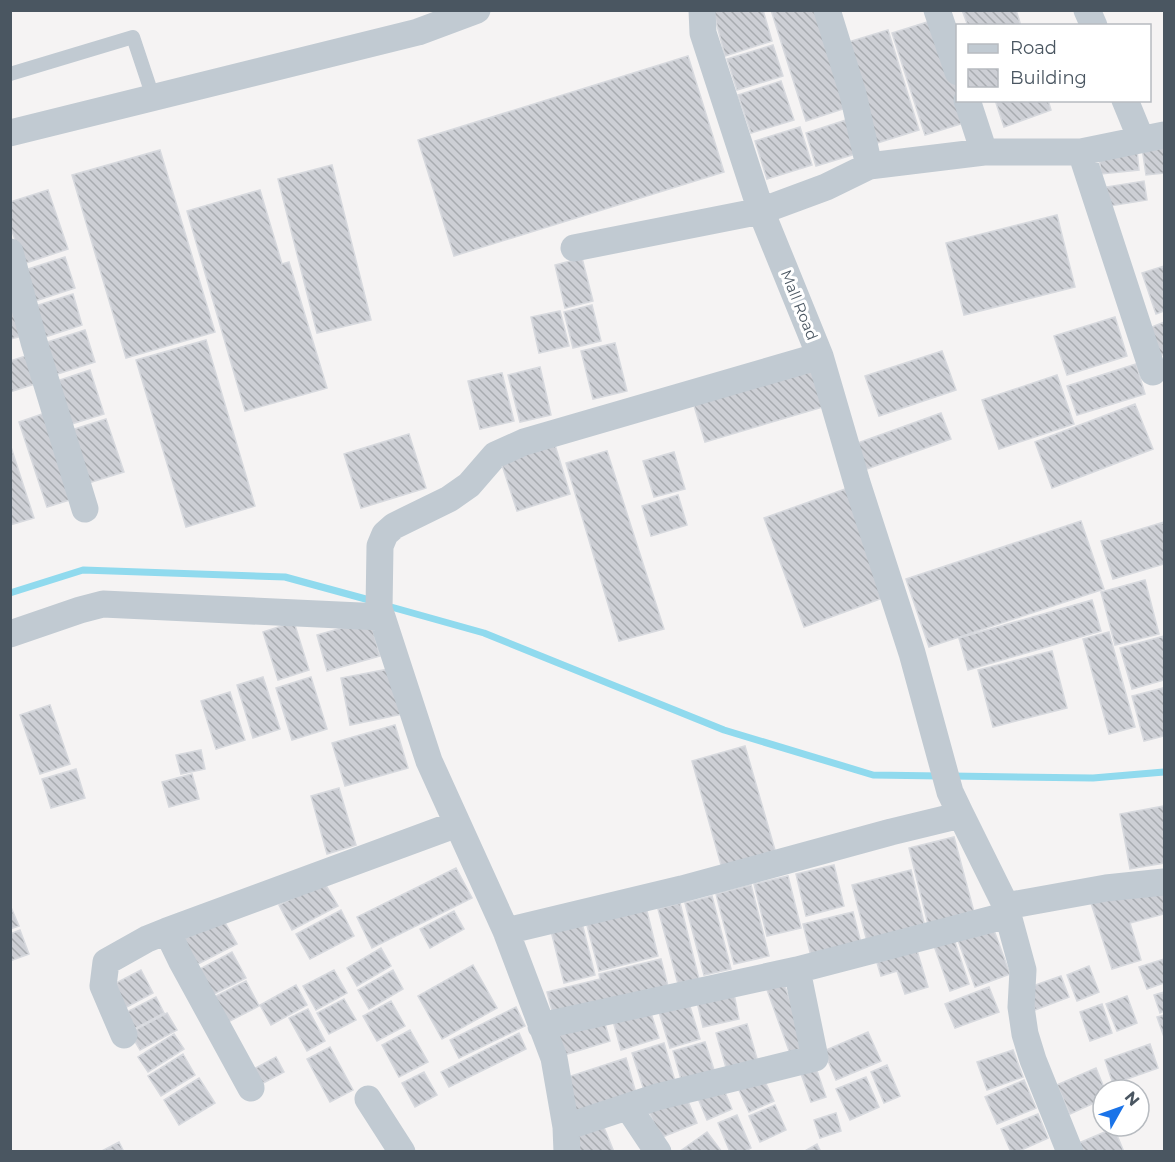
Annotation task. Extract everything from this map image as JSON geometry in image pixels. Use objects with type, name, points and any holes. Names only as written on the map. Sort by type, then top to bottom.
[{"type":"street","points":[[10,133],[418,32],[477,10]]},
{"type":"street","name":"Mall Road","points":[[381,613],[380,546],[385,534],[394,526],[449,499],[469,485],[495,455],[524,442],[820,356],[761,211],[704,33],[702,10]]},
{"type":"street","points":[[827,10],[853,94],[869,166]]},
{"type":"street","points":[[937,10],[956,69]]},
{"type":"street","points":[[1087,10],[1093,24]]},
{"type":"street","points":[[968,102],[984,152]]},
{"type":"street","points":[[574,248],[761,211],[826,187],[869,166],[984,152],[1081,152],[1153,137],[1127,102]]},
{"type":"street","points":[[1081,152],[1153,372]]},
{"type":"street","points":[[10,252],[22,346],[85,509]]},
{"type":"street","points":[[820,356],[857,483],[912,652],[956,803],[1007,911],[1023,970],[1021,1006],[1025,1034],[1070,1152]]},
{"type":"street","points":[[10,634],[103,604],[381,613],[429,761],[506,931],[554,1058],[566,1140],[628,1107],[657,1097],[815,1058],[797,969]]},
{"type":"street","points":[[506,931],[682,890],[891,832],[956,803]]},
{"type":"street","points":[[124,1035],[103,986],[106,962],[147,939],[167,931],[457,824]]},
{"type":"street","points":[[541,1026],[797,969],[1007,911],[1106,888],[1164,882]]},
{"type":"street","points":[[167,931],[251,1088]]},
{"type":"street","points":[[368,1099],[402,1152]]},
{"type":"street","points":[[628,1107],[658,1152]]},
{"type":"lane","points":[[10,74],[133,37],[153,97]]},
{"type":"building","points":[[713,10],[763,10],[772,41],[725,56]]},
{"type":"building","points":[[771,10],[822,10],[852,106],[806,121]]},
{"type":"building","points":[[962,10],[1016,10],[1020,24],[967,24]]},
{"type":"building","points":[[937,19],[956,76],[956,102],[959,102],[970,121],[925,135],[892,33]]},
{"type":"building","points":[[888,30],[919,130],[874,144],[842,44]]},
{"type":"building","points":[[773,45],[783,76],[737,90],[727,59]]},
{"type":"building","points":[[688,56],[724,172],[454,256],[418,140]]},
{"type":"building","points":[[781,81],[794,120],[751,133],[738,95]]},
{"type":"building","points":[[996,102],[1049,102],[1051,110],[1004,127]]},
{"type":"building","points":[[852,118],[862,152],[816,166],[806,133]]},
{"type":"building","points":[[800,127],[812,165],[767,179],[755,141]]},
{"type":"building","points":[[1164,145],[1164,173],[1146,175],[1142,148]]},
{"type":"building","points":[[160,150],[215,332],[126,358],[72,175]]},
{"type":"building","points":[[1137,150],[1139,170],[1101,174],[1099,154]]},
{"type":"building","points":[[332,165],[371,320],[317,333],[278,179]]},
{"type":"building","points":[[1144,181],[1147,200],[1110,206],[1106,187]]},
{"type":"building","points":[[48,190],[68,249],[23,264],[10,225],[10,202]]},
{"type":"building","points":[[260,190],[282,264],[289,262],[327,388],[245,411],[187,211]]},
{"type":"building","points":[[1057,215],[1075,287],[964,315],[946,243]]},
{"type":"building","points":[[65,257],[75,288],[29,303],[19,272]]},
{"type":"building","points":[[582,258],[593,301],[565,308],[555,265]]},
{"type":"building","points":[[1164,266],[1164,311],[1156,314],[1142,273]]},
{"type":"building","points":[[10,287],[23,336],[10,339]]},
{"type":"building","points":[[73,294],[82,325],[39,339],[29,308]]},
{"type":"building","points":[[592,305],[601,341],[573,348],[564,312]]},
{"type":"building","points":[[560,311],[569,346],[539,353],[531,317]]},
{"type":"building","points":[[1115,317],[1127,356],[1067,375],[1054,336]]},
{"type":"building","points":[[1164,322],[1164,354],[1158,357],[1147,329]]},
{"type":"building","points":[[85,330],[95,362],[48,377],[38,345]]},
{"type":"building","points":[[206,340],[255,506],[186,527],[136,360]]},
{"type":"building","points":[[615,343],[627,391],[593,399],[581,351]]},
{"type":"building","points":[[942,351],[956,390],[879,416],[865,376]]},
{"type":"building","points":[[32,354],[41,382],[10,392],[10,361]]},
{"type":"building","points":[[813,363],[826,406],[705,442],[692,399]]},
{"type":"building","points":[[1136,364],[1145,394],[1077,415],[1067,386]]},
{"type":"building","points":[[540,367],[551,415],[520,422],[508,375]]},
{"type":"building","points":[[90,370],[104,414],[65,426],[51,383]]},
{"type":"building","points":[[502,373],[514,421],[480,429],[468,381]]},
{"type":"building","points":[[1057,375],[1074,424],[999,449],[982,400]]},
{"type":"building","points":[[1135,404],[1153,449],[1052,488],[1035,442]]},
{"type":"building","points":[[48,412],[76,498],[47,507],[19,422]]},
{"type":"building","points":[[941,413],[951,439],[864,470],[855,444]]},
{"type":"building","points":[[106,419],[124,472],[82,485],[65,432]]},
{"type":"building","points":[[409,434],[426,488],[361,508],[344,454]]},
{"type":"building","points":[[10,444],[34,518],[10,525]]},
{"type":"building","points":[[555,445],[570,494],[517,511],[501,462]]},
{"type":"building","points":[[607,451],[664,629],[619,641],[566,463]]},
{"type":"building","points":[[674,452],[685,489],[654,497],[643,461]]},
{"type":"building","points":[[848,488],[888,596],[804,627],[764,518]]},
{"type":"building","points":[[678,495],[687,525],[651,536],[642,506]]},
{"type":"building","points":[[1081,521],[1104,589],[929,647],[906,579]]},
{"type":"building","points":[[1164,522],[1164,564],[1113,579],[1101,541]]},
{"type":"building","points":[[1145,580],[1159,634],[1115,645],[1101,592]]},
{"type":"building","points":[[1092,600],[1101,631],[968,670],[959,638]]},
{"type":"building","points":[[370,620],[380,656],[327,671],[317,635]]},
{"type":"building","points":[[294,622],[309,670],[278,680],[263,632]]},
{"type":"building","points":[[1109,632],[1135,727],[1109,734],[1083,639]]},
{"type":"building","points":[[1164,636],[1164,680],[1132,689],[1120,648]]},
{"type":"building","points":[[1052,651],[1067,708],[993,727],[978,670]]},
{"type":"building","points":[[394,668],[403,714],[350,725],[341,678]]},
{"type":"building","points":[[263,677],[280,729],[253,738],[237,685]]},
{"type":"building","points":[[311,677],[327,729],[292,740],[276,688]]},
{"type":"building","points":[[1163,688],[1164,736],[1144,741],[1132,696]]},
{"type":"building","points":[[230,692],[245,740],[216,749],[201,701]]},
{"type":"building","points":[[50,705],[70,764],[40,774],[20,715]]},
{"type":"building","points":[[395,725],[408,768],[345,786],[332,743]]},
{"type":"building","points":[[745,746],[777,857],[723,872],[692,761]]},
{"type":"building","points":[[201,750],[205,769],[181,774],[176,755]]},
{"type":"building","points":[[76,769],[85,798],[51,808],[42,779]]},
{"type":"building","points":[[192,774],[199,799],[169,807],[162,782]]},
{"type":"building","points":[[339,788],[356,845],[327,854],[311,796]]},
{"type":"building","points":[[1164,806],[1164,863],[1130,869],[1120,814]]},
{"type":"building","points":[[954,837],[974,912],[928,924],[909,848]]},
{"type":"building","points":[[834,865],[844,906],[806,916],[796,874]]},
{"type":"building","points":[[456,868],[472,898],[372,948],[357,917]]},
{"type":"building","points":[[911,870],[926,931],[868,945],[852,885]]},
{"type":"building","points":[[788,876],[801,928],[767,936],[754,884]]},
{"type":"building","points":[[324,882],[338,906],[292,930],[279,905]]},
{"type":"building","points":[[751,885],[769,956],[734,964],[716,894]]},
{"type":"building","points":[[1164,888],[1164,914],[1130,923],[1141,960],[1112,969],[1091,903]]},
{"type":"building","points":[[712,896],[731,969],[704,975],[685,903]]},
{"type":"building","points":[[645,903],[658,956],[599,971],[585,918]]},
{"type":"building","points":[[680,903],[699,979],[678,984],[658,909]]},
{"type":"building","points":[[10,905],[19,926],[10,929]]},
{"type":"building","points":[[341,910],[354,936],[310,959],[296,934]]},
{"type":"building","points":[[454,911],[464,929],[430,948],[420,929]]},
{"type":"building","points":[[853,912],[862,947],[812,960],[803,924]]},
{"type":"building","points":[[222,917],[237,944],[196,965],[182,938]]},
{"type":"building","points":[[581,919],[595,975],[564,983],[550,927]]},
{"type":"building","points":[[991,922],[1010,974],[975,987],[956,935]]},
{"type":"building","points":[[20,930],[29,954],[10,961],[10,934]]},
{"type":"building","points":[[953,936],[969,984],[950,991],[933,943]]},
{"type":"building","points":[[915,944],[928,987],[905,994],[897,971],[881,976],[875,956]]},
{"type":"building","points":[[381,948],[391,966],[357,986],[347,968]]},
{"type":"building","points":[[232,952],[246,978],[210,996],[196,971]]},
{"type":"building","points":[[661,959],[669,990],[554,1018],[547,992],[600,979],[599,974]]},
{"type":"building","points":[[1164,959],[1164,983],[1147,989],[1139,967]]},
{"type":"building","points":[[473,965],[497,1008],[442,1039],[418,996]]},
{"type":"building","points":[[1089,966],[1099,992],[1077,1001],[1067,975]]},
{"type":"building","points":[[141,970],[153,993],[125,1008],[112,985]]},
{"type":"building","points":[[334,970],[347,993],[316,1010],[303,986]]},
{"type":"building","points":[[393,970],[403,989],[369,1009],[358,990]]},
{"type":"building","points":[[1061,976],[1069,997],[1035,1010],[1027,988]]},
{"type":"building","points":[[246,981],[259,1006],[226,1023],[212,998]]},
{"type":"building","points":[[783,981],[809,1053],[792,1059],[766,987]]},
{"type":"building","points":[[296,985],[307,1005],[271,1025],[260,1005]]},
{"type":"building","points":[[989,987],[999,1012],[955,1028],[945,1004]]},
{"type":"building","points":[[1164,992],[1164,1011],[1160,1013],[1154,995]]},
{"type":"building","points":[[734,994],[739,1019],[703,1027],[697,1002]]},
{"type":"building","points":[[1127,996],[1137,1023],[1117,1031],[1106,1004]]},
{"type":"building","points":[[156,997],[164,1013],[130,1031],[121,1015]]},
{"type":"building","points":[[344,999],[356,1020],[329,1034],[317,1013]]},
{"type":"building","points":[[688,1000],[700,1039],[670,1048],[658,1009]]},
{"type":"building","points":[[391,1001],[405,1026],[377,1041],[363,1016]]},
{"type":"building","points":[[1102,1004],[1112,1033],[1090,1041],[1080,1012]]},
{"type":"building","points":[[516,1007],[525,1026],[459,1058],[450,1040]]},
{"type":"building","points":[[308,1009],[325,1041],[307,1051],[289,1018]]},
{"type":"building","points":[[650,1010],[659,1038],[621,1050],[613,1021]]},
{"type":"building","points":[[167,1013],[177,1030],[140,1050],[130,1033]]},
{"type":"building","points":[[1164,1015],[1164,1037],[1157,1017]]},
{"type":"building","points":[[603,1017],[610,1041],[561,1056],[553,1032]]},
{"type":"building","points":[[747,1024],[758,1062],[727,1071],[716,1033]]},
{"type":"building","points":[[410,1030],[428,1062],[399,1077],[382,1045]]},
{"type":"building","points":[[868,1032],[881,1061],[836,1080],[824,1051]]},
{"type":"building","points":[[519,1033],[526,1049],[449,1087],[441,1072]]},
{"type":"building","points":[[174,1034],[184,1049],[148,1072],[138,1057]]},
{"type":"building","points":[[705,1042],[716,1076],[683,1086],[673,1051]]},
{"type":"building","points":[[664,1043],[675,1081],[644,1090],[632,1053]]},
{"type":"building","points":[[1150,1044],[1158,1068],[1130,1078],[1111,1078],[1105,1060]]},
{"type":"building","points":[[330,1047],[353,1090],[330,1102],[307,1059]]},
{"type":"building","points":[[1013,1050],[1023,1077],[987,1090],[977,1062]]},
{"type":"building","points":[[183,1054],[195,1075],[161,1096],[148,1076]]},
{"type":"building","points":[[276,1057],[284,1072],[256,1087],[248,1072]]},
{"type":"building","points":[[626,1058],[638,1100],[577,1120],[568,1077]]},
{"type":"building","points":[[815,1065],[826,1097],[811,1102],[800,1071]]},
{"type":"building","points":[[887,1065],[900,1096],[884,1103],[871,1072]]},
{"type":"building","points":[[1096,1068],[1100,1078],[1091,1078],[1091,1104],[1070,1114],[1057,1085]]},
{"type":"building","points":[[424,1072],[437,1095],[415,1107],[402,1083]]},
{"type":"building","points":[[763,1077],[774,1101],[749,1112],[738,1088]]},
{"type":"building","points":[[866,1077],[879,1107],[850,1120],[836,1089]]},
{"type":"building","points":[[199,1078],[215,1103],[179,1125],[164,1100]]},
{"type":"building","points":[[1024,1080],[1036,1108],[997,1124],[985,1097]]},
{"type":"building","points":[[722,1085],[732,1109],[707,1120],[697,1096]]},
{"type":"building","points":[[685,1094],[697,1123],[660,1138],[648,1109]]},
{"type":"building","points":[[775,1105],[786,1130],[760,1142],[749,1116]]},
{"type":"building","points":[[836,1113],[841,1131],[820,1138],[814,1120]]},
{"type":"building","points":[[1038,1114],[1048,1138],[1017,1152],[1011,1152],[1001,1129]]},
{"type":"building","points":[[737,1115],[751,1148],[744,1152],[730,1152],[718,1123]]},
{"type":"building","points":[[603,1125],[614,1152],[577,1152],[572,1138]]},
{"type":"building","points":[[707,1132],[722,1152],[679,1152]]},
{"type":"building","points":[[1091,1138],[1118,1138],[1124,1152],[1075,1152],[1072,1146]]},
{"type":"building","points":[[119,1142],[124,1152],[100,1152]]},
{"type":"building","points":[[817,1144],[821,1152],[803,1152]]},
{"type":"waterway","points":[[10,593],[83,570],[285,577],[373,601]]},
{"type":"waterway","points":[[384,605],[484,633],[724,730],[873,775],[940,776]]},
{"type":"waterway","points":[[951,776],[1093,778],[1164,772]]}]
